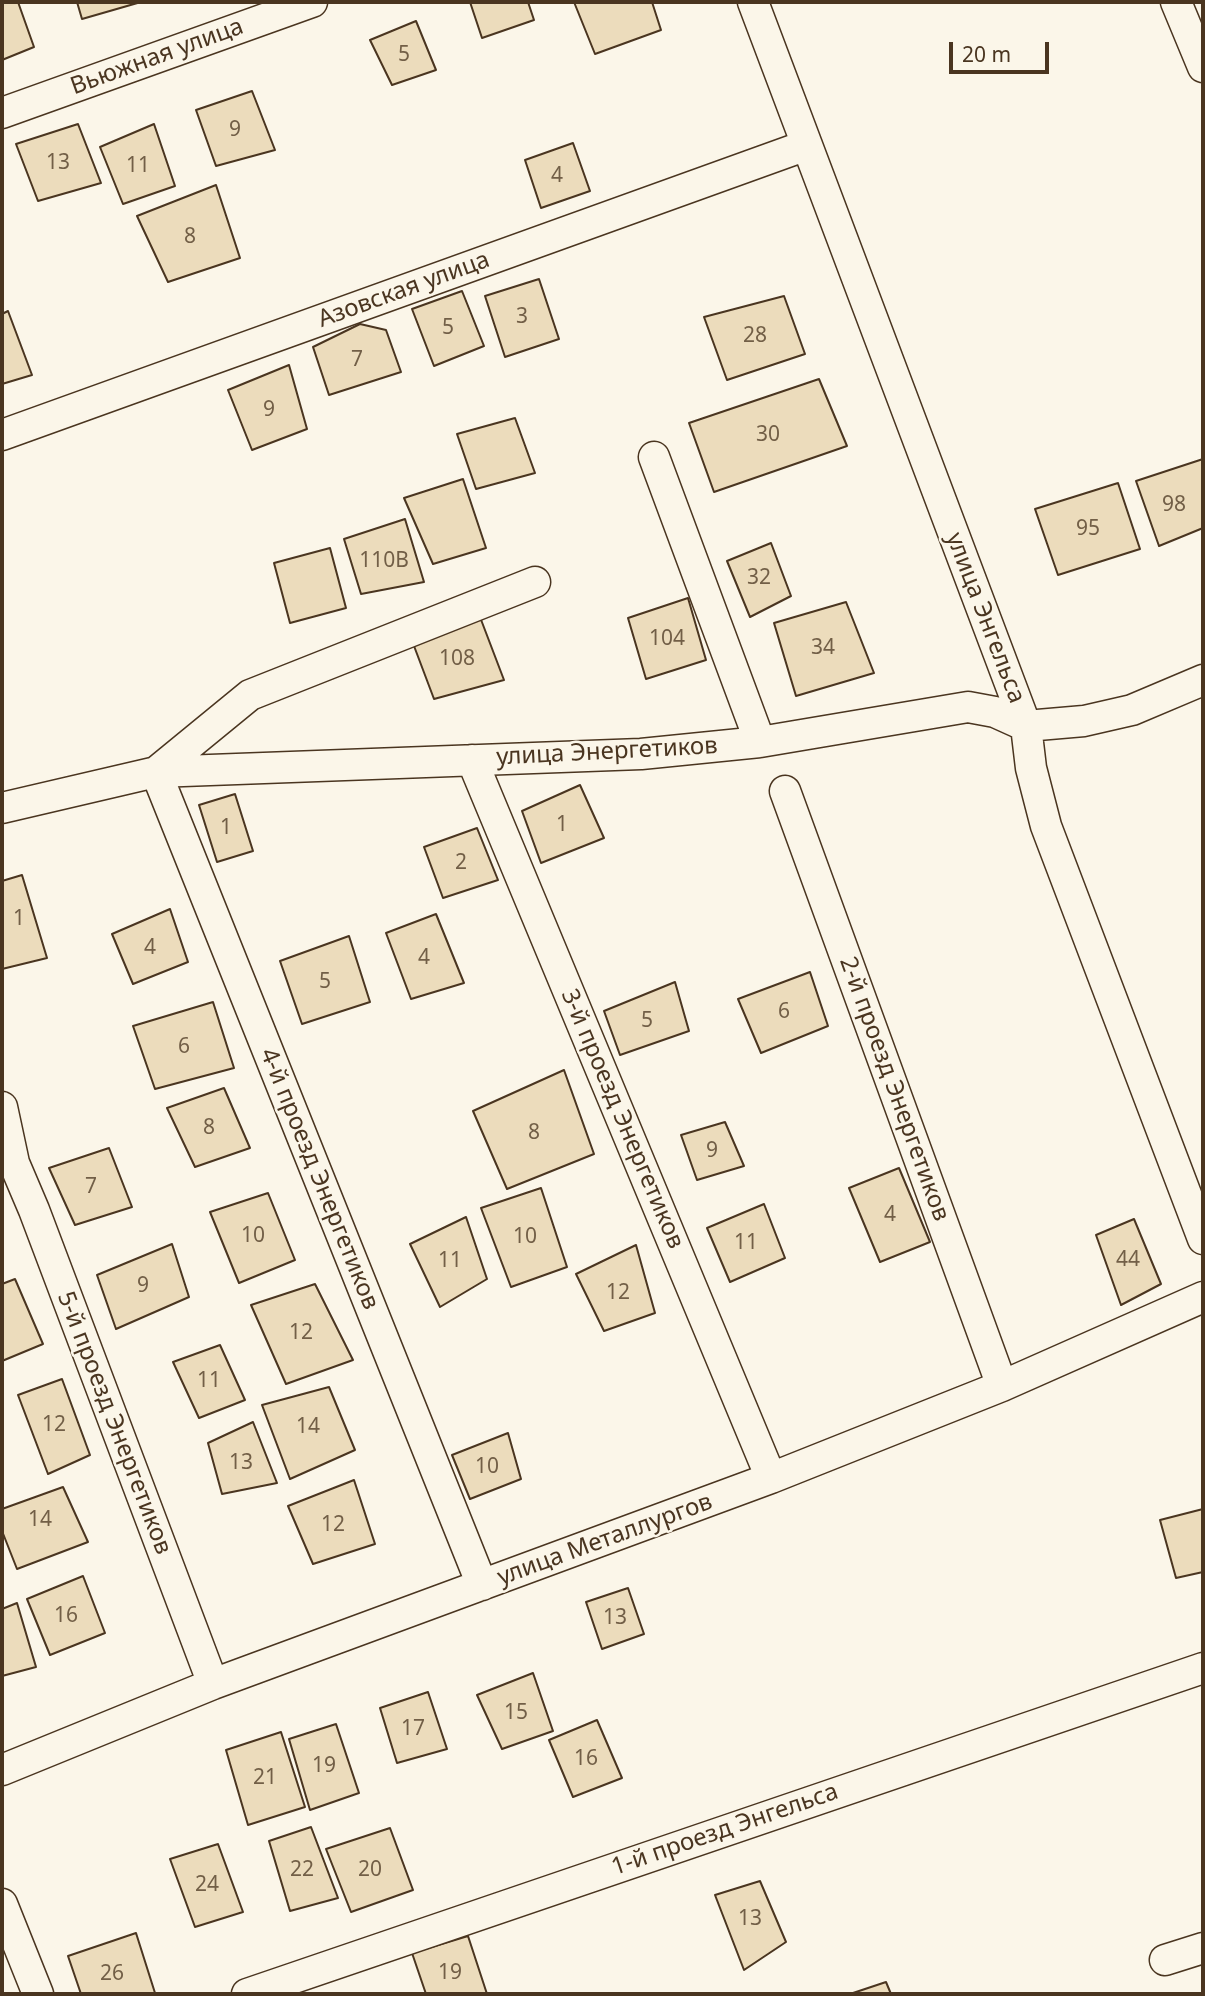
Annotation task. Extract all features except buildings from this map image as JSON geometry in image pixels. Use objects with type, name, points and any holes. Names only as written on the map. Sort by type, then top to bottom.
[{"type":"street","name":"Вьюжная улица","points":[[2,113],[312,2]]},
{"type":"street","name":"улица Энгельса","points":[[753,2],[1026,726],[1031,768],[1046,826],[1203,1239]]},
{"type":"street","points":[[1176,2],[1203,67]]},
{"type":"street","name":"Азовская улица","points":[[2,435],[807,145]]},
{"type":"street","points":[[654,457],[760,742]]},
{"type":"street","points":[[156,772],[250,695],[535,582]]},
{"type":"street","name":"улица Энергетиков","points":[[2,808],[156,772],[641,754],[760,742],[968,707],[995,712],[1026,726],[1084,721],[1132,710],[1203,680]]},
{"type":"street","name":"3-й проезд Энергетиков","points":[[472,760],[771,1478]]},
{"type":"street","name":"4-й проезд Энергетиков","points":[[156,772],[482,1585]]},
{"type":"street","name":"2-й проезд Энергетиков","points":[[785,791],[1002,1386]]},
{"type":"street","name":"5-й проезд Энергетиков","points":[[2,1107],[14,1163],[213,1684]]},
{"type":"street","name":"улица Металлургов","points":[[2,1770],[213,1684],[771,1478],[1002,1386],[1203,1297]]},
{"type":"street","name":"1-й проезд Энгельса","points":[[247,1994],[1203,1668]]},
{"type":"street","points":[[2,1904],[38,1994]]},
{"type":"street","points":[[1165,1960],[1203,1948]]}]
